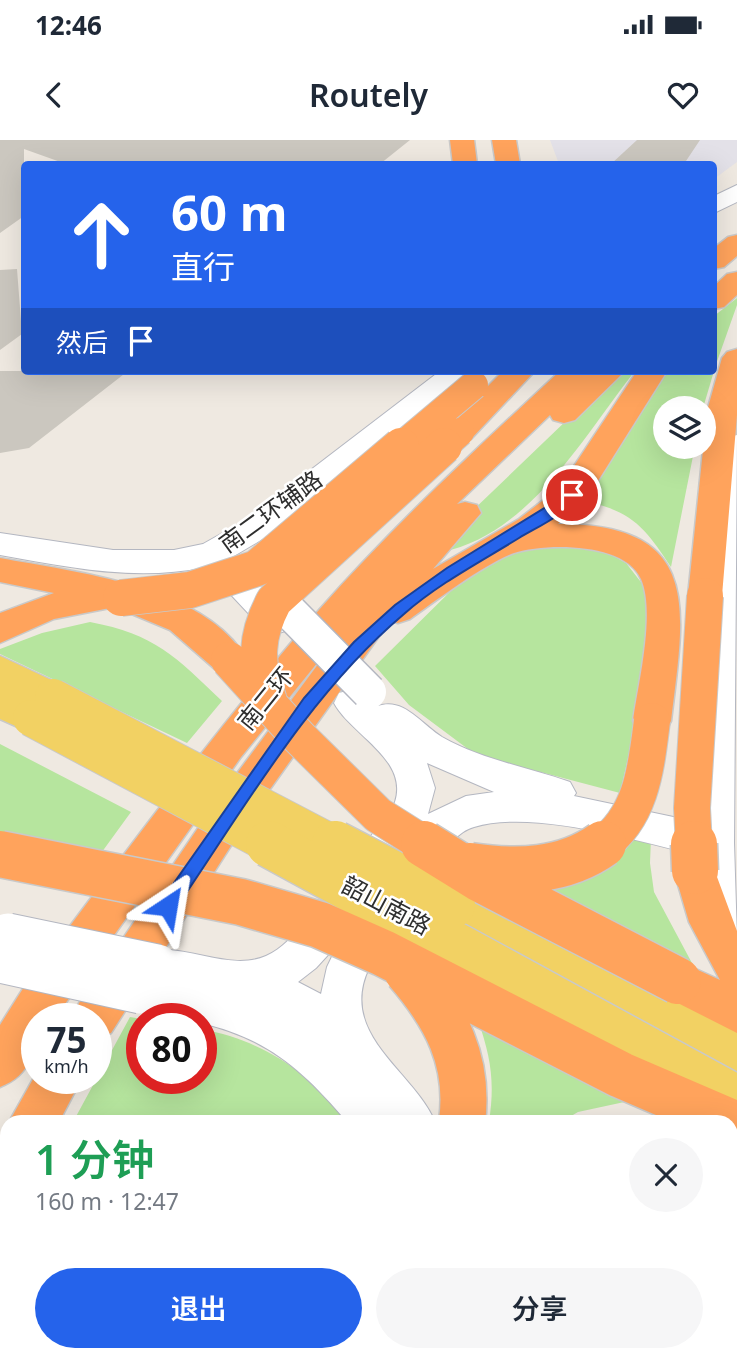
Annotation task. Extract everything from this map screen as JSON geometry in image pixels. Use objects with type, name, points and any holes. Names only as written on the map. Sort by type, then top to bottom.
[{"type":"highway","points":[[462,140],[465,161]]},
{"type":"highway","points":[[485,140],[487,161]]},
{"type":"highway","points":[[504,140],[508,161]]},
{"type":"highway","points":[[717,229],[737,217]]},
{"type":"highway","points":[[717,259],[737,243]]},
{"type":"highway","points":[[717,289],[737,278]]},
{"type":"highway","points":[[717,298],[737,278]]},
{"type":"highway","points":[[737,358],[722,411],[705,596],[691,808],[708,847],[703,907],[720,945],[737,969]]},
{"type":"highway","points":[[0,630],[16,619],[55,605],[87,599],[200,591],[257,568],[478,375]]},
{"type":"highway","points":[[446,797],[378,815],[290,704],[258,674],[255,651],[260,625],[274,601],[460,432],[516,375]]},
{"type":"highway","name":"南二环","points":[[0,1065],[40,1002],[154,844],[227,747],[332,618],[440,501],[574,375]]},
{"type":"highway","name":"南二环","points":[[105,1003],[196,861],[290,704],[351,646],[458,520],[606,375]]},
{"type":"highway","points":[[290,704],[400,608],[557,509],[572,495],[649,375]]},
{"type":"highway","points":[[446,797],[469,866],[503,873],[544,869],[578,861],[604,844],[628,819],[639,795],[652,721],[662,605],[659,581],[650,565],[616,544],[570,533],[543,535],[496,546]]},
{"type":"highway","points":[[0,570],[121,598],[184,622],[229,660],[290,704]]},
{"type":"highway","points":[[446,797],[530,906],[737,1012]]},
{"type":"highway","points":[[0,854],[271,909],[320,925],[396,960],[639,1084],[714,1115]]},
{"type":"highway","points":[[396,960],[424,989],[455,1041],[467,1081],[463,1115]]},
{"type":"highway","points":[[36,1115],[49,1094]]},
{"type":"main road","points":[[0,670],[28,706]]},
{"type":"main road","name":"韶山南路","points":[[28,706],[452,905],[737,1051]]},
{"type":"main road","name":"韶山南路","points":[[28,706],[737,1099]]},
{"type":"street","points":[[717,204],[737,192]]},
{"type":"street","name":"南二环辅路","points":[[446,797],[417,786],[412,768],[361,698],[220,550],[255,529],[478,375]]},
{"type":"street","points":[[737,445],[708,847],[737,921]]},
{"type":"street","points":[[0,544],[113,562],[174,562],[220,550]]},
{"type":"street","points":[[361,698],[402,727],[446,797],[462,814],[490,808],[523,807],[594,816],[708,847]]},
{"type":"street","points":[[269,1007],[332,955],[446,797],[541,790],[708,847]]},
{"type":"street","points":[[3,948],[269,1007]]},
{"type":"street","points":[[149,979],[251,979],[279,971],[300,959],[332,955]]},
{"type":"street","points":[[332,955],[306,1027],[323,1063],[370,1115]]},
{"type":"street","points":[[332,955],[340,994],[342,1023],[354,1049],[407,1115]]},
{"type":"street","points":[[224,980],[306,1027],[354,1049]]},
{"type":"shaded area","points":[[550,140],[737,140],[737,162],[717,177],[717,161],[558,161]]},
{"type":"green space","points":[[737,298],[737,305],[717,362],[717,314]]},
{"type":"green space","points":[[614,375],[632,375],[574,453],[528,504],[502,525],[473,542],[442,552],[444,538]]},
{"type":"green space","points":[[663,375],[713,375],[707,396],[653,396],[653,459],[692,459],[671,567],[656,545],[632,520],[622,513],[596,504],[587,486]]},
{"type":"green space","points":[[543,536],[601,549],[626,563],[644,586],[659,622],[620,793],[476,755],[409,705],[375,666],[477,565]]},
{"type":"green space","points":[[90,622],[132,633],[163,649],[222,701],[187,743],[0,654],[0,649],[42,633]]},
{"type":"green space","points":[[0,744],[131,812],[99,856],[0,835]]},
{"type":"green space","points":[[652,813],[650,863],[654,892],[693,965],[535,890],[596,871],[626,849]]},
{"type":"green space","points":[[478,1020],[629,1101],[573,1115],[490,1115],[491,1070]]},
{"type":"green space","points":[[126,1024],[126,1094],[217,1094],[217,1032],[246,1042],[285,1062],[320,1089],[346,1115],[77,1115],[88,1094],[112,1094],[112,1050]]},
{"type":"building","points":[[0,140],[410,140],[384,161],[58,161],[24,149],[24,161],[21,161],[21,218],[0,233]]},
{"type":"building","points":[[637,140],[700,140],[686,161],[614,161]]},
{"type":"building","points":[[17,269],[21,335],[0,350],[0,270]]},
{"type":"building","points":[[0,371],[21,371],[21,375],[123,375],[29,448],[0,453]]},
{"type":"route","points":[[168,906],[196,861],[309,702],[359,646],[400,608],[452,572],[557,509],[572,495]]}]
